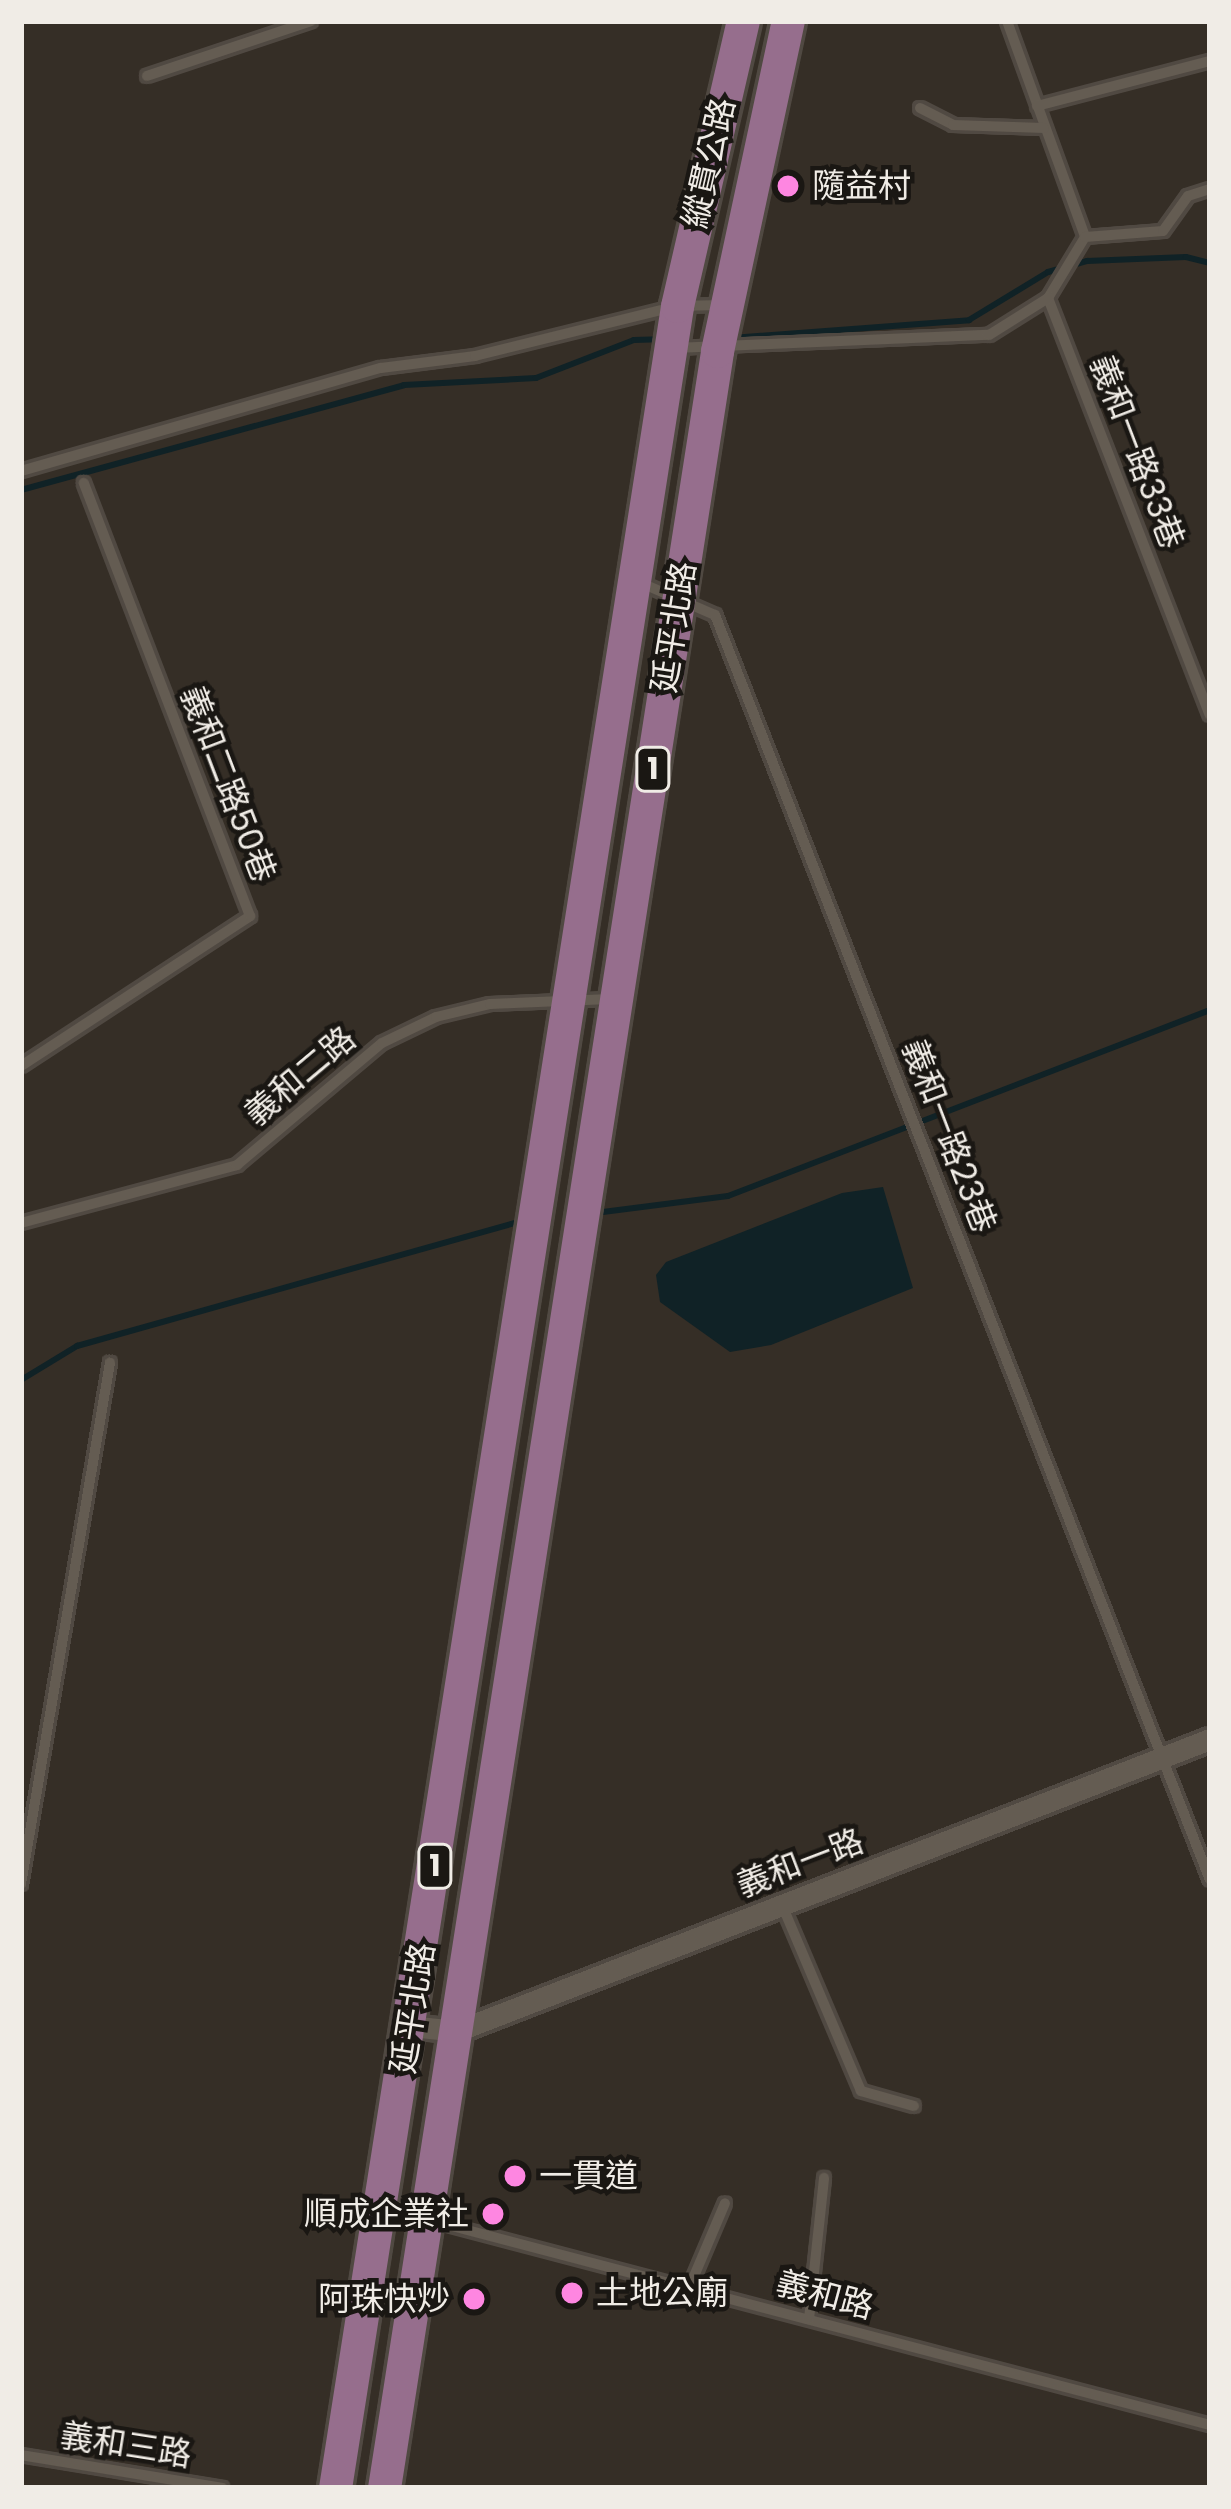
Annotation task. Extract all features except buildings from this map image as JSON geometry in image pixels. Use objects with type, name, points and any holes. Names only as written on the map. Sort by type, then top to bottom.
[{"type":"main road","name":"縱貫公路","points":[[677,306],[743,21]]},
{"type":"main road","name":"縱貫公路","points":[[725,305],[788,21]]},
{"type":"main road","points":[[731,70],[773,77]]},
{"type":"main road","name":"1","points":[[717,352],[725,305]]},
{"type":"main road","name":"1","points":[[670,348],[677,306]]},
{"type":"main road","name":"延平北路","points":[[335,2488],[545,1171],[670,348]]},
{"type":"main road","name":"延平北路","points":[[384,2488],[717,352]]},
{"type":"street","name":"義和一路","points":[[410,2026],[457,2031],[1210,1738]]},
{"type":"street","points":[[382,2208],[425,2219]]},
{"type":"lane","points":[[147,76],[311,21]]},
{"type":"lane","points":[[670,348],[717,352],[989,335],[1048,298],[1064,279],[1085,237],[1007,21]]},
{"type":"lane","points":[[1037,106],[1210,62]]},
{"type":"lane","points":[[920,108],[953,125],[1044,128]]},
{"type":"lane","points":[[1085,237],[1163,232],[1188,196],[1210,189]]},
{"type":"lane","name":"義和一路33巷","points":[[1048,298],[1210,716]]},
{"type":"lane","points":[[21,471],[381,368],[475,356],[677,306],[725,305]]},
{"type":"lane","name":"義和二路50巷","points":[[21,1066],[250,916],[84,483]]},
{"type":"lane","name":"義和一路23巷","points":[[636,581],[679,594],[715,615],[1210,1880]]},
{"type":"lane","name":"義和二路","points":[[21,1222],[237,1165],[382,1043],[436,1017],[572,996],[619,999]]},
{"type":"lane","points":[[21,1884],[110,1363]]},
{"type":"lane","points":[[782,1905],[861,2091],[914,2106]]},
{"type":"lane","points":[[809,2319],[824,2178]]},
{"type":"lane","points":[[688,2288],[725,2203]]},
{"type":"lane","name":"義和路","points":[[425,2219],[1210,2425]]},
{"type":"lane","name":"義和三路","points":[[21,2455],[223,2488]]},
{"type":"shaded area","points":[[883,1187],[913,1288],[771,1345],[730,1352],[660,1302],[656,1275],[666,1262],[842,1193]]},
{"type":"waterway","points":[[732,338],[969,320],[1048,272],[1087,261],[1186,257],[1210,263]]},
{"type":"waterway","points":[[21,490],[404,385],[536,378],[634,340],[659,339]]},
{"type":"waterway","points":[[595,1213],[728,1196],[1210,1010]]},
{"type":"waterway","points":[[21,1380],[77,1346],[523,1221]]},
{"type":"place","name":"隨益村","points":[[788,186]]},
{"type":"place","name":"一貫道","points":[[515,2176]]},
{"type":"place","name":"順成企業社","points":[[493,2214]]},
{"type":"place","name":"土地公廟","points":[[572,2293]]},
{"type":"place","name":"阿珠快炒","points":[[474,2299]]}]
